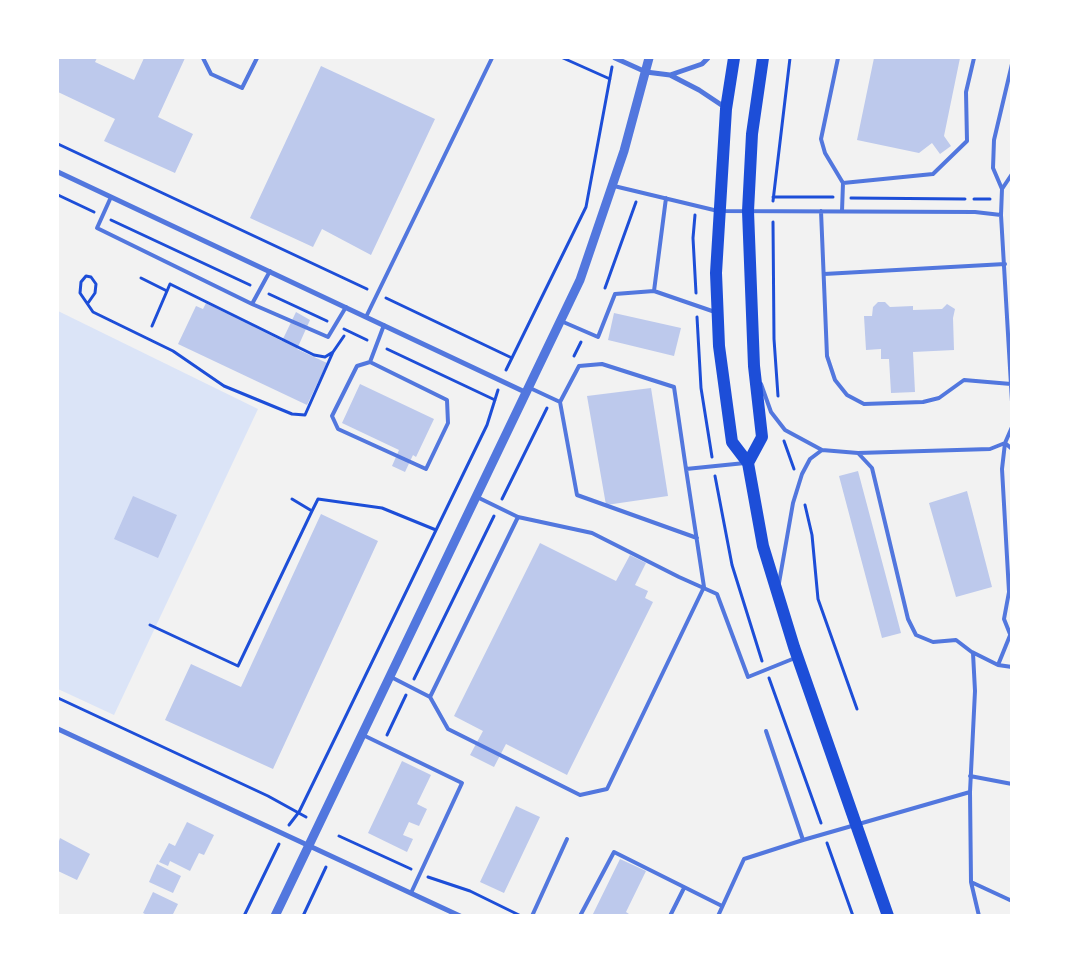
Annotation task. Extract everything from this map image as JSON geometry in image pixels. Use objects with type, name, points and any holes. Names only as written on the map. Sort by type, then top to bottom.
[{"type":"main road","points":[[734,58],[726,109],[718,211],[716,273],[718,346],[732,442],[748,463],[763,546],[797,658],[888,916]]},
{"type":"main road","points":[[748,463],[762,438],[754,366],[748,211],[752,134],[763,58]]},
{"type":"street","points":[[615,58],[646,72],[670,75],[699,90],[726,109]]},
{"type":"street","points":[[276,916],[580,280],[614,186],[649,58]]},
{"type":"street","points":[[670,75],[702,64],[708,58]]},
{"type":"street","points":[[58,172],[502,381],[529,390]]},
{"type":"street","points":[[58,729],[460,916]]},
{"type":"lane","points":[[203,58],[211,74],[242,88],[258,58]]},
{"type":"lane","points":[[366,317],[492,58]]},
{"type":"lane","points":[[838,58],[821,139],[825,153],[843,183],[842,211]]},
{"type":"lane","points":[[843,183],[933,174],[967,140],[966,92],[974,58]]},
{"type":"lane","points":[[1002,189],[993,168],[994,140],[1012,64]]},
{"type":"lane","points":[[1012,174],[1002,189],[1001,199],[1012,402]]},
{"type":"lane","points":[[614,186],[718,211],[974,212],[1001,215]]},
{"type":"lane","points":[[111,197],[97,228],[252,304],[328,337],[346,307]]},
{"type":"lane","points":[[654,291],[666,198]]},
{"type":"lane","points":[[821,211],[827,356],[835,380],[847,395],[864,404],[923,402],[939,398],[964,380],[1011,384]]},
{"type":"lane","points":[[824,274],[1005,264]]},
{"type":"lane","points":[[252,304],[270,271]]},
{"type":"lane","points":[[561,321],[598,337],[615,294],[654,291],[717,313]]},
{"type":"lane","points":[[370,362],[384,325]]},
{"type":"lane","points":[[370,362],[447,400],[448,423],[426,469],[338,429],[332,416],[357,366],[370,362]]},
{"type":"lane","points":[[391,677],[430,697],[448,729],[580,795],[607,789],[704,587],[697,538],[674,387],[602,364],[579,366],[560,402],[577,495],[697,538]]},
{"type":"lane","points":[[754,366],[772,412],[785,430],[822,450],[858,453],[990,449],[1005,444]]},
{"type":"lane","points":[[529,390],[560,402]]},
{"type":"lane","points":[[998,665],[1011,633],[1004,619],[1008,592],[1002,468],[1005,444],[1012,427]]},
{"type":"lane","points":[[1005,444],[1012,450]]},
{"type":"lane","points":[[777,593],[793,503],[810,459],[822,450]]},
{"type":"lane","points":[[858,453],[872,468],[908,619],[916,635],[933,642],[956,640],[972,652],[998,665],[1012,667]]},
{"type":"lane","points":[[686,469],[748,463]]},
{"type":"lane","points":[[477,497],[518,517],[592,534],[717,594],[748,677],[797,658]]},
{"type":"lane","points":[[430,697],[518,517]]},
{"type":"lane","points":[[972,652],[975,691],[970,776],[971,882],[979,916]]},
{"type":"lane","points":[[766,731],[803,840]]},
{"type":"lane","points":[[363,736],[462,783],[411,892]]},
{"type":"lane","points":[[970,776],[1012,784]]},
{"type":"lane","points":[[718,916],[744,859],[970,792]]},
{"type":"lane","points":[[532,916],[567,839]]},
{"type":"lane","points":[[580,916],[614,852],[722,906]]},
{"type":"lane","points":[[971,882],[1012,901]]},
{"type":"lane","points":[[670,916],[684,888]]},
{"type":"path","points":[[563,58],[610,79]]},
{"type":"path","points":[[778,399],[774,339],[773,197],[790,58]]},
{"type":"path","points":[[244,916],[285,833],[299,812],[488,425],[495,400],[512,358],[586,206],[612,64]]},
{"type":"path","points":[[58,144],[512,358]]},
{"type":"path","points":[[603,293],[640,192]]},
{"type":"path","points":[[58,195],[495,400]]},
{"type":"path","points":[[773,197],[1001,199]]},
{"type":"path","points":[[696,206],[693,238],[701,388],[713,466],[732,565],[766,669],[854,916]]},
{"type":"path","points":[[88,303],[95,293],[96,284],[90,277],[86,276],[81,282],[80,294],[93,312],[173,351],[211,379],[292,414],[305,415],[333,352]]},
{"type":"path","points":[[142,278],[167,291]]},
{"type":"path","points":[[152,326],[170,284],[314,355],[325,357],[336,350],[347,331]]},
{"type":"path","points":[[572,359],[586,332]]},
{"type":"path","points":[[382,745],[552,398]]},
{"type":"path","points":[[782,425],[786,448],[800,482],[812,535],[818,599],[857,708]]},
{"type":"path","points":[[292,499],[312,510]]},
{"type":"path","points":[[150,625],[238,666],[318,499],[382,508],[436,530]]},
{"type":"path","points":[[58,698],[306,817]]},
{"type":"path","points":[[303,916],[326,867]]},
{"type":"shaded area","points":[[58,311],[258,409],[114,715],[58,689]]},
{"type":"building","points":[[58,58],[97,58],[95,62],[134,80],[144,58],[185,58],[158,117],[193,134],[175,173],[104,141],[115,119],[58,92]]},
{"type":"building","points":[[874,58],[960,58],[944,136],[951,146],[940,154],[932,143],[919,153],[857,140]]},
{"type":"building","points":[[321,66],[435,119],[371,255],[322,229],[313,247],[250,218]]},
{"type":"building","points":[[878,302],[885,302],[890,307],[913,306],[913,310],[942,309],[947,304],[955,309],[953,318],[954,350],[913,352],[915,392],[891,393],[889,359],[881,359],[881,349],[866,350],[864,316],[872,316],[873,307]]},
{"type":"building","points":[[206,303],[282,341],[296,312],[310,320],[297,349],[327,363],[307,405],[178,344],[196,306],[203,309]]},
{"type":"building","points":[[614,313],[681,328],[674,356],[608,340]]},
{"type":"building","points":[[360,384],[434,419],[416,457],[413,455],[405,472],[392,466],[399,450],[342,423]]},
{"type":"building","points":[[651,388],[668,496],[606,505],[587,396]]},
{"type":"building","points":[[858,471],[901,633],[882,638],[839,476]]},
{"type":"building","points":[[967,491],[992,587],[956,597],[929,503]]},
{"type":"building","points":[[133,496],[177,515],[158,558],[114,539]]},
{"type":"building","points":[[321,514],[378,541],[273,769],[165,720],[191,664],[241,687]]},
{"type":"building","points":[[540,543],[616,581],[630,555],[646,563],[635,585],[648,591],[645,598],[653,602],[567,775],[506,744],[494,767],[470,755],[483,731],[454,716]]},
{"type":"building","points":[[402,761],[431,775],[417,804],[427,809],[419,826],[409,822],[403,835],[413,839],[407,852],[368,833]]},
{"type":"building","points":[[516,806],[540,817],[504,893],[480,882]]},
{"type":"building","points":[[187,822],[214,835],[204,855],[199,853],[190,871],[170,861],[168,866],[159,862],[169,843],[175,846]]},
{"type":"building","points":[[60,838],[90,854],[77,880],[58,871],[58,844]]},
{"type":"building","points":[[620,859],[646,871],[626,912],[632,916],[592,916]]},
{"type":"building","points":[[157,864],[181,876],[173,893],[149,882]]},
{"type":"building","points":[[153,892],[178,904],[172,916],[149,916],[143,913]]}]
